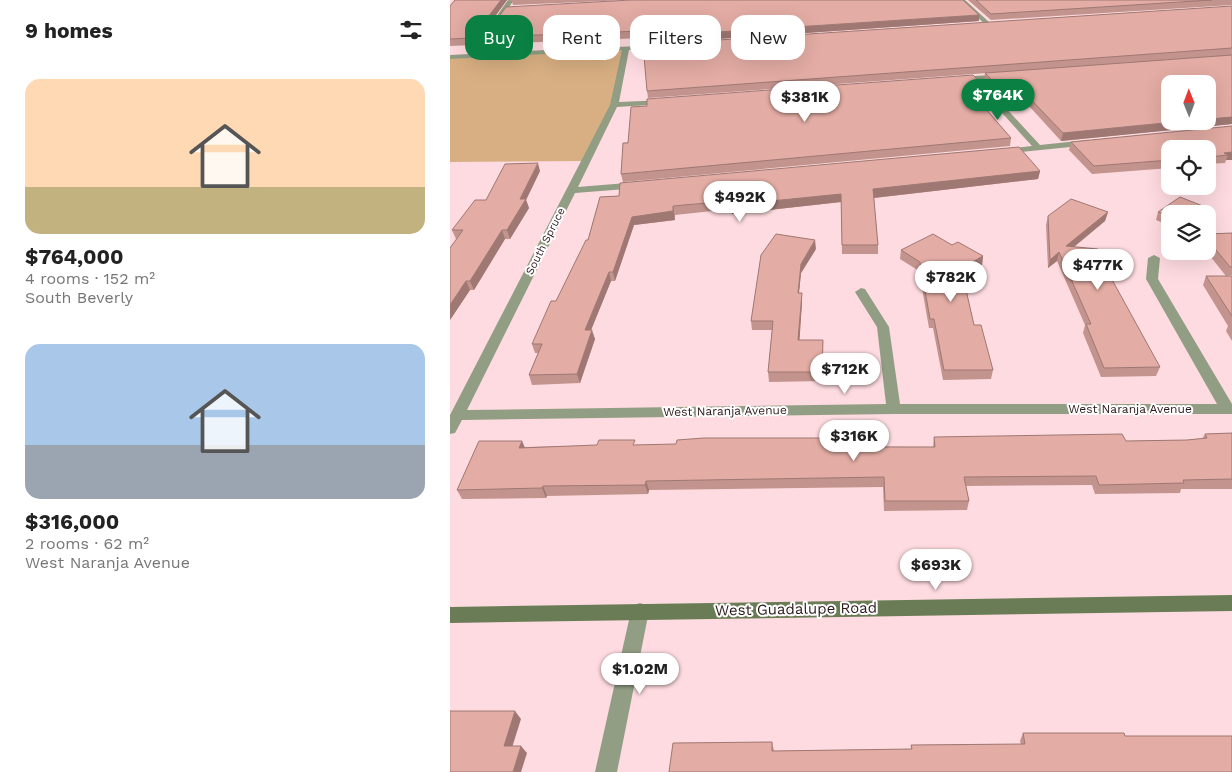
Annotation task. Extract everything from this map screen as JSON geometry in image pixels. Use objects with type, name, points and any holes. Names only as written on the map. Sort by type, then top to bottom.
[{"type":"main road","name":"West Guadalupe Road","points":[[450,615],[1232,603]]},
{"type":"street","points":[[502,15],[511,0]]},
{"type":"street","points":[[960,0],[988,24]]},
{"type":"street","points":[[506,9],[517,9]]},
{"type":"street","points":[[979,24],[998,23]]},
{"type":"street","name":"South Spruce","points":[[450,429],[614,104],[626,49]]},
{"type":"street","points":[[533,53],[630,49]]},
{"type":"street","points":[[450,57],[465,56]]},
{"type":"street","points":[[946,80],[1013,75]]},
{"type":"street","points":[[975,78],[1038,148]]},
{"type":"street","points":[[614,104],[674,102]]},
{"type":"street","points":[[989,153],[1096,142]]},
{"type":"street","points":[[571,190],[649,185]]},
{"type":"street","points":[[1154,258],[1152,279],[1229,409]]},
{"type":"street","points":[[861,292],[883,327],[894,409]]},
{"type":"street","name":"West Naranja Avenue","points":[[458,415],[894,409],[1229,409]]},
{"type":"street","points":[[606,772],[640,611]]},
{"type":"shaded area","points":[[620,49],[626,49],[614,105],[586,161],[450,162],[450,57],[465,56],[465,60],[533,60],[533,53],[543,53],[543,60],[620,60]]},
{"type":"building","points":[[455,0],[501,0],[490,15],[465,15],[465,38],[450,39],[450,6]]},
{"type":"building","points":[[631,0],[963,0],[979,15],[805,26],[805,15],[731,15],[731,31],[721,32],[721,15],[630,15],[630,31],[620,32],[620,15],[543,15],[543,35],[533,35],[533,15],[500,15],[506,7]]},
{"type":"building","points":[[976,0],[1212,0],[991,14]]},
{"type":"building","points":[[1232,6],[1232,48],[647,91],[644,60],[721,60],[721,40],[731,39],[731,60],[805,60],[805,34]]},
{"type":"building","points":[[1232,55],[1232,117],[1216,118],[1216,75],[1161,75],[1161,123],[1063,133],[1020,88],[1000,89],[985,73]]},
{"type":"building","points":[[973,75],[987,90],[972,93],[1011,138],[621,174],[623,143],[628,143],[631,107],[647,106],[647,99]]},
{"type":"building","points":[[1232,126],[1232,152],[1224,153],[1228,155],[1216,156],[1216,140],[1161,140],[1161,161],[1094,166],[1071,142],[1192,130],[1216,130],[1216,128]]},
{"type":"building","points":[[1019,147],[1040,171],[873,189],[878,245],[842,245],[841,194],[731,205],[730,201],[673,206],[673,211],[632,217],[613,272],[609,272],[585,330],[592,330],[577,374],[529,375],[542,344],[532,344],[551,301],[556,301],[586,240],[588,240],[600,197],[619,196],[620,183]]},
{"type":"building","points":[[538,163],[520,199],[526,199],[507,230],[502,230],[470,281],[466,281],[450,305],[450,248],[463,230],[452,230],[475,200],[486,200],[505,164]]},
{"type":"building","points":[[1180,197],[1200,205],[1168,205]]},
{"type":"building","points":[[1071,199],[1108,212],[1066,246],[1098,249],[1102,276],[1110,276],[1160,367],[1104,368],[1086,324],[1091,324],[1059,252],[1050,260],[1048,216]]},
{"type":"building","points":[[1232,233],[1232,267],[1216,250],[1216,234]]},
{"type":"building","points":[[776,234],[815,240],[801,264],[798,293],[802,293],[798,340],[823,340],[822,372],[768,372],[773,321],[751,321],[761,255]]},
{"type":"building","points":[[933,234],[952,245],[958,242],[983,256],[961,268],[974,325],[981,325],[993,370],[944,370],[934,319],[930,319],[920,262],[901,250]]},
{"type":"building","points":[[1206,276],[1232,276],[1232,316]]},
{"type":"building","points":[[1232,433],[1232,479],[1183,480],[1184,483],[1099,485],[1096,476],[964,477],[969,501],[885,501],[884,477],[646,481],[645,485],[543,486],[542,488],[457,490],[479,441],[522,441],[519,448],[597,445],[599,440],[635,440],[633,445],[676,444],[677,440],[704,438],[856,438],[856,447],[935,447],[934,437],[1122,434],[1126,441],[1187,440],[1207,438],[1205,434]]},
{"type":"building","points":[[450,711],[515,711],[504,746],[521,746],[513,772],[450,772]]},
{"type":"building","points":[[1023,733],[1124,733],[1125,736],[1232,736],[1232,772],[669,772],[673,743],[772,742],[772,751],[912,749],[911,745],[1025,744]]}]
